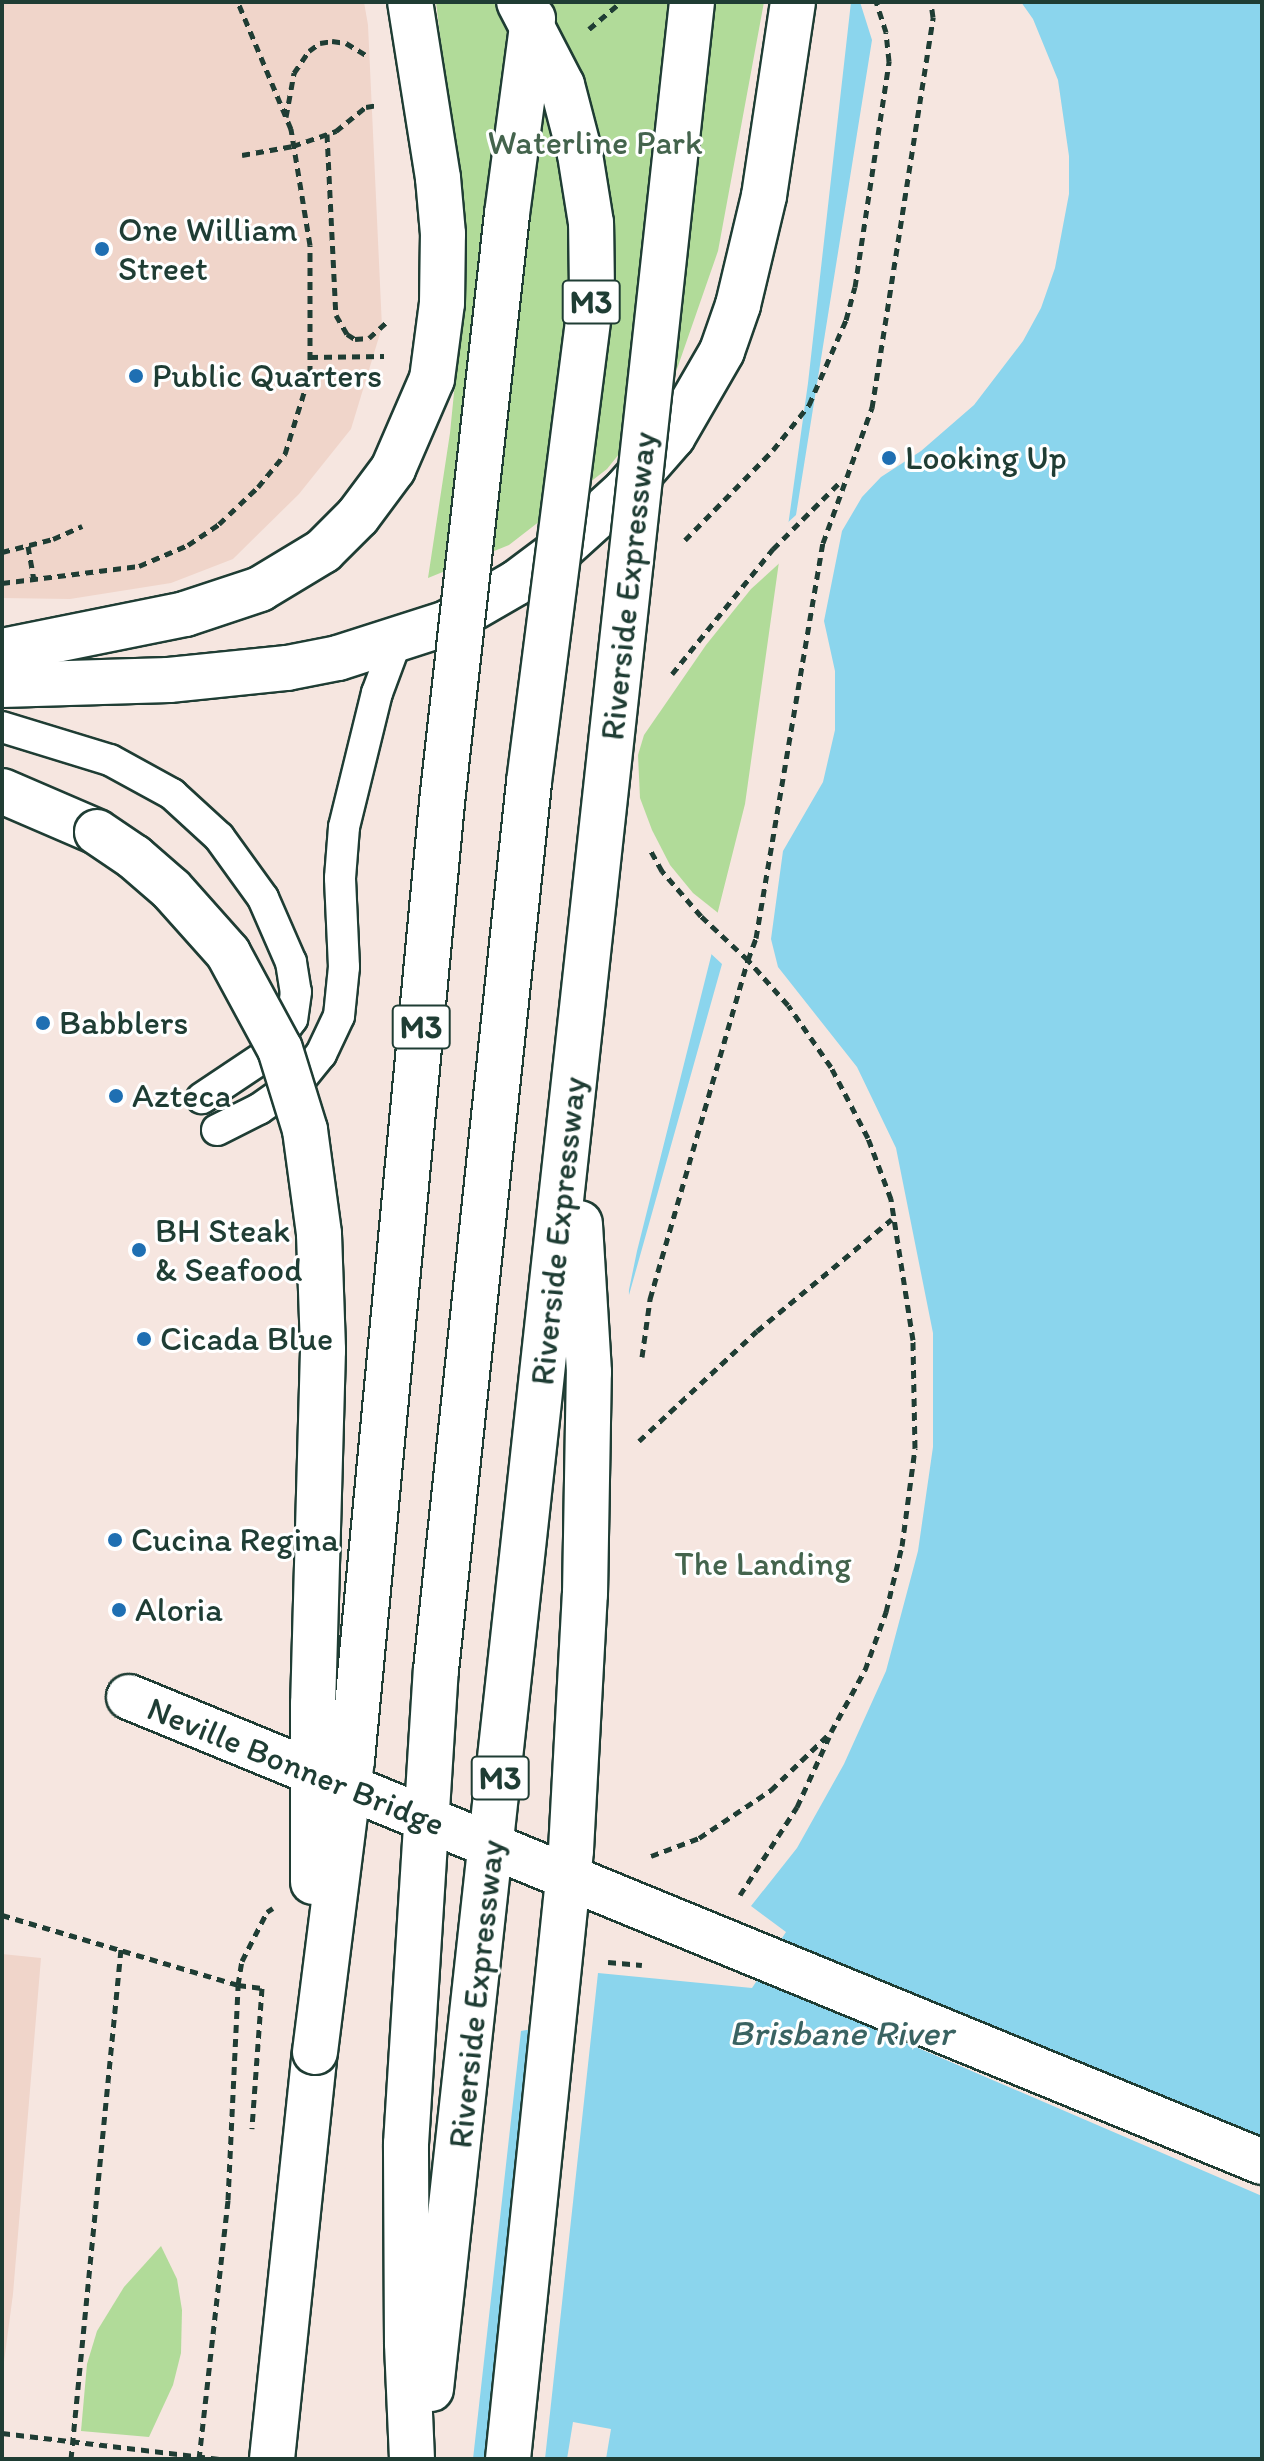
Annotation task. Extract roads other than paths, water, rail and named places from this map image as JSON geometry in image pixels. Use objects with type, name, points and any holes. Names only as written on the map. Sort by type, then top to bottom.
[{"type":"main road","points":[[2,651],[185,614],[260,589],[323,551],[358,516],[393,469],[432,379],[442,303],[443,234],[438,178],[410,2]]},
{"type":"main road","name":"M3","points":[[412,2459],[406,2284],[406,2144],[436,1670],[529,782],[592,291],[591,223],[580,154],[562,85],[519,2]]},
{"type":"main road","name":"M3","points":[[272,2459],[315,2052],[352,1760],[442,802],[507,214],[536,2]]},
{"type":"main road","name":"Riverside Expressway","points":[[423,2459],[501,1770],[692,2]]},
{"type":"main road","points":[[2,685],[169,680],[242,673],[338,658],[396,642],[447,623],[516,583],[593,521],[660,451],[705,385],[738,305],[775,142],[793,2]]},
{"type":"main road","name":"M3","points":[[2,791],[97,832],[134,857],[171,889],[228,953],[280,1049],[305,1130],[319,1234],[323,1350],[313,1704],[315,2052]]},
{"type":"main road","name":"M3","points":[[508,2459],[571,1850],[585,1594],[589,1372],[572,1097]]},
{"type":"main road","name":"Neville Bonner Bridge","points":[[129,1697],[1262,2162]]},
{"type":"lane","points":[[217,1130],[259,1109],[299,1081],[321,1054],[339,1016],[344,967],[340,878],[344,827],[373,707],[396,642]]},
{"type":"lane","points":[[2,727],[110,760],[172,794],[227,847],[271,911],[295,978],[292,1019],[265,1056],[202,1098]]},
{"type":"water","name":"Brisbane River","points":[[851,2],[1262,2],[1262,2459],[297,2459],[569,1580],[637,1251],[749,805],[808,383]]},
{"type":"place","name":"One William Street","points":[[102,249]]},
{"type":"place","name":"Public Quarters","points":[[136,376]]},
{"type":"place","name":"Looking Up","points":[[889,458]]},
{"type":"place","name":"Babblers","points":[[43,1023]]},
{"type":"place","name":"Azteca","points":[[116,1096]]},
{"type":"place","name":"BH Steak & Seafood","points":[[139,1250]]},
{"type":"place","name":"Cicada Blue","points":[[144,1339]]},
{"type":"place","name":"Cucina Regina","points":[[115,1540]]},
{"type":"place","name":"Aloria","points":[[119,1610]]},
{"type":"park label","name":"Waterline Park","points":[[595,143]]},
{"type":"park label","name":"The Landing","points":[[763,1564]]}]
